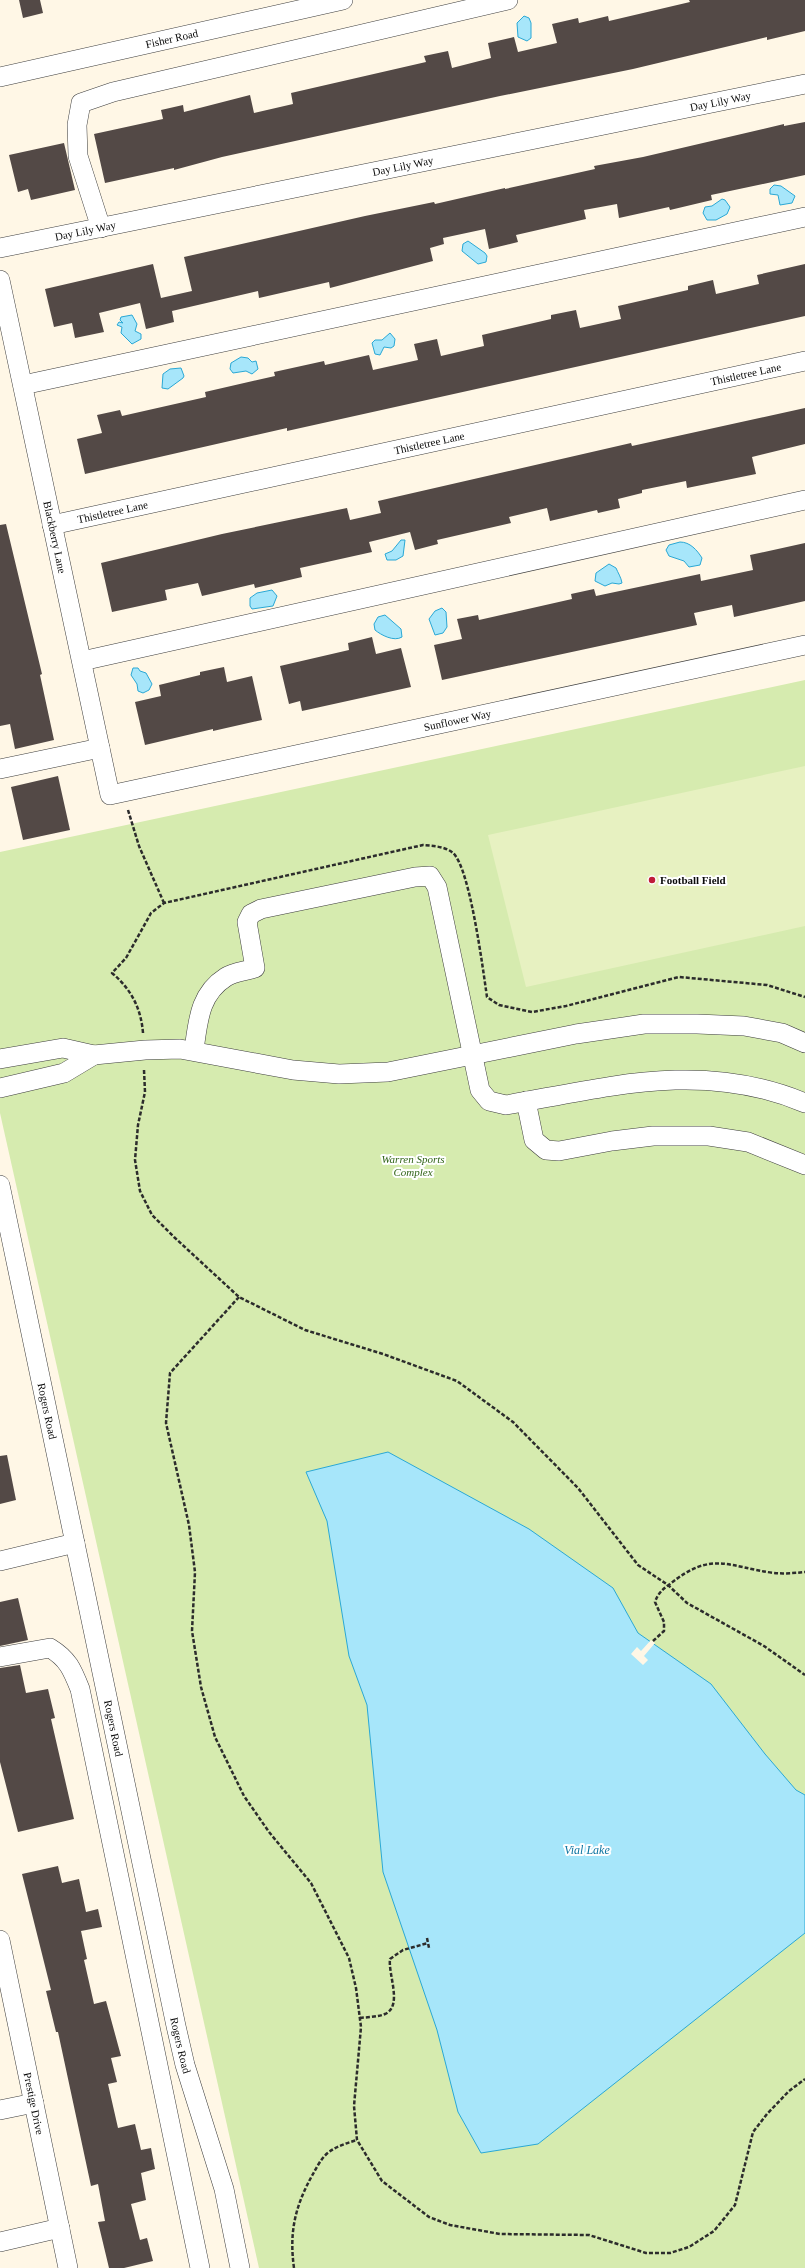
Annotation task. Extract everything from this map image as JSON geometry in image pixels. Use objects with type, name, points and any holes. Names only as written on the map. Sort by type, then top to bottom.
[{"type":"street","name":"Fisher Road","points":[[0,77],[301,5],[342,0]]},
{"type":"street","points":[[101,228],[78,156],[77,125],[81,103],[113,92],[508,0]]},
{"type":"street","name":"Day Lily Way","points":[[0,248],[805,84]]},
{"type":"street","points":[[23,385],[805,217]]},
{"type":"street","name":"Blackberry Lane","points":[[0,280],[100,748],[116,794]]},
{"type":"street","name":"Thistletree Lane","points":[[52,525],[805,361]]},
{"type":"street","points":[[82,661],[805,500]]},
{"type":"street","name":"Sunflower Way","points":[[116,794],[805,645]]},
{"type":"street","points":[[0,769],[100,748]]},
{"type":"street","points":[[194,1050],[199,1012],[209,991],[226,976],[255,968],[247,922],[251,914],[261,909],[415,877],[430,876],[437,887],[480,1090],[489,1100],[506,1104],[636,1082],[693,1080],[732,1083],[777,1091],[805,1103]]},
{"type":"street","points":[[0,1059],[63,1048],[94,1056],[145,1050],[194,1050],[293,1070],[339,1074],[388,1072],[576,1034],[644,1024],[744,1026],[782,1033],[805,1043]]},
{"type":"street","points":[[0,1088],[64,1073],[94,1056]]},
{"type":"street","points":[[526,1101],[534,1140],[546,1150],[559,1151],[612,1141],[653,1136],[709,1136],[748,1142],[805,1165]]},
{"type":"street","name":"Rogers Road","points":[[0,1185],[180,2042],[224,2189],[240,2268]]},
{"type":"street","points":[[0,1561],[75,1543]]},
{"type":"street","points":[[0,1657],[50,1648],[63,1656],[73,1671],[80,1689],[200,2268]]},
{"type":"street","name":"Prestige Drive","points":[[0,1940],[3,1968],[34,2103],[68,2268]]},
{"type":"street","points":[[0,2110],[34,2103]]},
{"type":"street","points":[[0,2242],[60,2228]]},
{"type":"path","points":[[116,794],[164,903]]},
{"type":"path","points":[[112,973],[121,981],[134,998],[142,1015],[145,1050],[145,1092],[138,1125],[136,1160],[140,1192],[152,1215],[174,1238],[239,1297],[305,1330],[383,1354],[457,1381],[513,1422],[578,1488],[638,1565],[668,1585],[687,1603],[764,1646],[805,1675]]},
{"type":"path","points":[[239,1297],[170,1373],[166,1423],[189,1525],[195,1572],[192,1631],[201,1687],[215,1737],[244,1796],[269,1832],[311,1882],[349,1958],[361,2027],[354,2106],[357,2140],[382,2181],[429,2217],[450,2226],[500,2234],[589,2235],[646,2253],[670,2253],[689,2247],[714,2231],[735,2205],[753,2132],[767,2114],[805,2079]]},
{"type":"path","points":[[653,1641],[664,1630],[664,1622],[655,1602],[658,1595],[680,1575],[694,1566],[710,1563],[726,1564],[775,1573],[805,1572]]},
{"type":"path","points":[[427,1938],[430,1948]]},
{"type":"path","points":[[360,2018],[384,2015],[391,2010],[395,2002],[389,1966],[390,1959],[403,1950],[428,1943]]},
{"type":"path","points":[[294,2268],[291,2245],[295,2213],[306,2187],[319,2163],[328,2153],[357,2140]]},
{"type":"green space","name":"Warren Sports Complex","points":[[805,680],[805,2268],[259,2268],[0,1113],[0,852]]},
{"type":"green space","name":"Football Field","points":[[805,766],[805,926],[526,987],[488,835]]},
{"type":"water","points":[[524,16],[529,18],[531,23],[531,38],[527,41],[518,37],[517,23]]},
{"type":"water","points":[[774,185],[781,186],[795,196],[792,203],[780,205],[778,195],[770,194],[770,189]]},
{"type":"water","points":[[722,199],[725,200],[730,207],[727,214],[716,220],[707,220],[703,213],[705,207],[712,206]]},
{"type":"water","points":[[468,241],[485,253],[487,256],[486,262],[478,264],[462,251],[463,244]]},
{"type":"water","points":[[132,315],[137,324],[135,331],[141,334],[141,339],[132,344],[121,333],[122,327],[117,325],[119,322],[123,323],[120,320],[121,317]]},
{"type":"water","points":[[390,333],[395,339],[394,346],[391,348],[384,347],[380,355],[375,354],[372,343],[375,340],[382,340]]},
{"type":"water","points":[[241,357],[248,358],[252,362],[256,361],[258,369],[252,374],[246,371],[233,373],[230,369],[231,363]]},
{"type":"water","points":[[181,368],[184,376],[183,378],[168,389],[162,388],[163,374],[170,369]]},
{"type":"water","points":[[401,540],[405,540],[403,556],[396,560],[387,560],[385,554],[392,551]]},
{"type":"water","points":[[680,542],[687,543],[698,552],[702,558],[700,565],[689,567],[684,561],[669,556],[666,550],[669,545]]},
{"type":"water","points":[[609,564],[616,568],[622,583],[612,583],[605,586],[595,581],[596,573]]},
{"type":"water","points":[[272,590],[277,596],[273,606],[252,609],[250,606],[250,598],[257,593]]},
{"type":"water","points":[[442,608],[446,612],[447,627],[443,633],[435,635],[429,619],[435,611]]},
{"type":"water","points":[[385,615],[401,629],[402,637],[395,639],[384,636],[375,630],[374,624],[378,617]]},
{"type":"water","points":[[133,668],[138,668],[140,671],[146,673],[152,684],[149,690],[143,693],[138,691],[137,684],[131,675]]},
{"type":"water","name":"Vial Lake","points":[[388,1452],[529,1529],[613,1588],[638,1633],[711,1684],[765,1754],[796,1790],[805,1795],[805,1933],[538,2144],[481,2153],[458,2112],[437,2030],[383,1872],[367,1705],[349,1656],[327,1521],[306,1472]]},
{"type":"pier","points":[[651,1640],[655,1643],[644,1656],[648,1660],[643,1665],[631,1654],[637,1647],[641,1651]]},
{"type":"building","points":[[19,0],[40,0],[43,13],[23,18]]},
{"type":"building","points":[[689,0],[805,0],[805,31],[767,40],[767,37],[633,69],[500,96],[222,157],[174,170],[174,168],[105,183],[94,134],[163,119],[161,110],[183,105],[184,112],[250,95],[254,113],[293,104],[291,93],[426,62],[424,56],[448,51],[452,68],[491,58],[488,43],[514,37],[518,52],[557,43],[552,24],[578,18],[579,23],[608,16],[609,21],[690,2]]},
{"type":"building","points":[[805,122],[805,175],[711,195],[712,200],[670,210],[669,207],[619,218],[617,204],[584,210],[586,219],[516,235],[518,242],[489,249],[485,229],[443,238],[444,244],[430,248],[433,261],[330,288],[329,282],[259,298],[258,291],[172,311],[174,322],[146,329],[140,303],[99,313],[104,332],[75,338],[72,323],[54,327],[45,289],[153,264],[161,298],[192,291],[184,257],[365,216],[434,202],[435,204],[505,189],[595,169],[594,166],[643,157],[784,124],[784,126]]},
{"type":"building","points":[[64,143],[75,190],[31,200],[28,189],[18,192],[9,155]]},
{"type":"building","points":[[805,264],[805,316],[287,431],[287,428],[85,474],[77,439],[102,433],[97,415],[120,410],[122,416],[206,397],[205,392],[275,376],[274,372],[324,361],[325,365],[369,355],[373,370],[418,360],[414,344],[437,339],[441,356],[484,346],[482,335],[551,319],[551,315],[576,310],[580,328],[621,319],[618,306],[688,290],[688,286],[713,280],[716,294],[759,284],[757,275]]},
{"type":"building","points":[[805,408],[805,444],[752,457],[756,474],[687,488],[686,481],[642,490],[642,493],[618,499],[620,508],[598,513],[597,510],[550,521],[547,508],[509,517],[511,523],[437,540],[438,544],[415,550],[410,532],[369,542],[372,552],[300,568],[302,577],[255,588],[254,584],[202,596],[198,583],[165,590],[167,600],[112,612],[101,563],[222,534],[347,508],[350,520],[381,513],[378,501],[631,443],[632,446]]},
{"type":"building","points":[[6,524],[42,674],[40,675],[54,740],[15,749],[10,724],[0,726],[0,525]]},
{"type":"building","points":[[805,543],[805,601],[734,617],[732,605],[694,613],[697,625],[442,680],[434,645],[462,639],[457,619],[478,615],[479,620],[572,599],[571,594],[594,589],[596,596],[700,574],[701,581],[753,570],[750,555]]},
{"type":"building","points":[[372,637],[376,654],[401,648],[411,687],[302,711],[300,701],[289,704],[280,666],[349,650],[348,643]]},
{"type":"building","points":[[224,667],[227,682],[252,676],[262,720],[213,731],[213,729],[145,745],[135,702],[161,696],[159,685],[200,675],[200,672]]},
{"type":"building","points":[[58,776],[70,830],[23,840],[11,787]]},
{"type":"building","points":[[7,1455],[16,1500],[0,1504],[0,1456]]},
{"type":"building","points":[[18,1598],[28,1640],[0,1646],[0,1602]]},
{"type":"building","points":[[20,1665],[26,1693],[48,1689],[55,1718],[51,1719],[74,1819],[18,1832],[0,1762],[0,1668]]},
{"type":"building","points":[[58,1866],[62,1883],[79,1879],[86,1912],[98,1909],[102,1927],[81,1931],[87,1959],[84,1960],[94,2004],[106,2001],[121,2056],[111,2058],[117,2082],[108,2084],[118,2128],[135,2124],[141,2150],[151,2148],[155,2169],[141,2173],[146,2200],[131,2204],[140,2240],[147,2238],[153,2261],[124,2268],[109,2268],[98,2222],[105,2221],[98,2184],[91,2186],[58,2032],[56,2032],[46,1991],[51,1990],[22,1874]]},
{"type":"place","name":"Football Field","points":[[652,880]]}]
